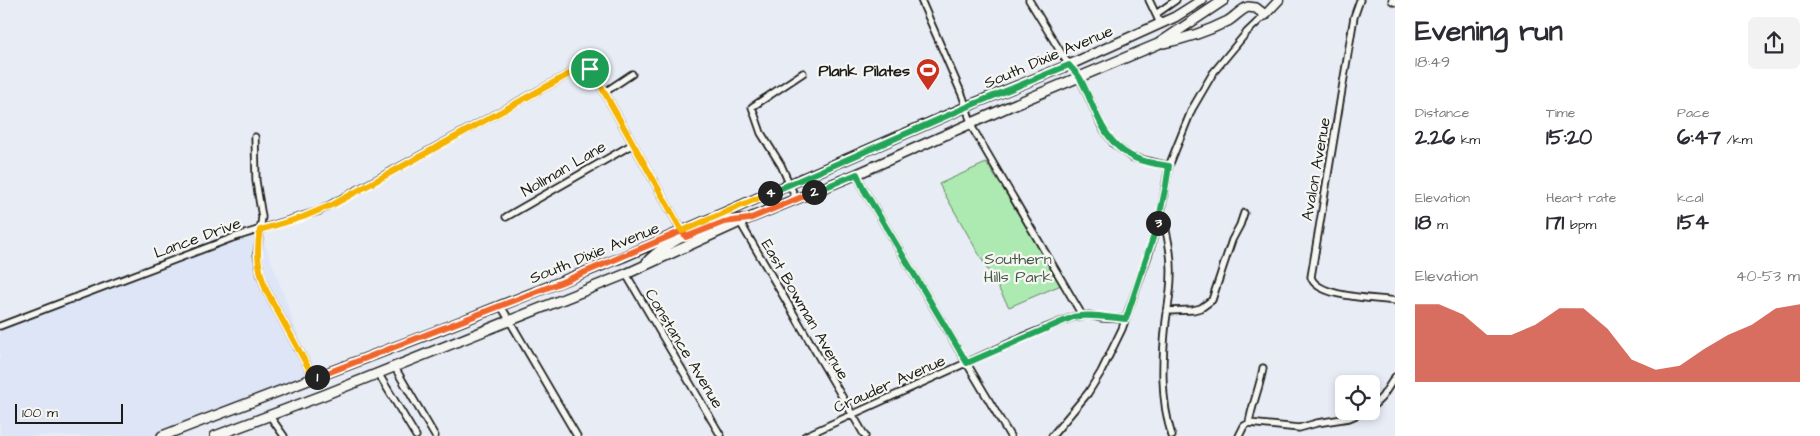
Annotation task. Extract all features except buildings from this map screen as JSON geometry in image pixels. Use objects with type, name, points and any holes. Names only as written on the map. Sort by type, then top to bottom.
[{"type":"main road","name":"South Dixie Avenue","points":[[162,436],[684,234],[788,184],[1175,18],[1202,0]]},
{"type":"main road","name":"South Dixie Avenue","points":[[215,436],[626,274],[740,222],[1080,78],[1158,44],[1224,0]]},
{"type":"main road","points":[[1158,44],[1207,30],[1228,20],[1248,7],[1256,8],[1265,15],[1280,0]]},
{"type":"main road","points":[[644,266],[660,250],[684,234],[724,222],[749,219]]},
{"type":"street","points":[[921,0],[966,107],[971,124],[1082,315]]},
{"type":"street","points":[[1029,0],[1069,65],[1080,78],[1102,127],[1114,144],[1135,158],[1169,166]]},
{"type":"street","points":[[1149,0],[1160,24]]},
{"type":"street","points":[[1156,14],[1176,0]]},
{"type":"street","name":"Avalon Avenue","points":[[1360,0],[1354,17],[1311,277],[1315,284],[1328,291],[1395,301]]},
{"type":"street","points":[[1052,436],[1072,413],[1101,372],[1126,319],[1161,212],[1169,166],[1182,131],[1204,86],[1227,55],[1265,15]]},
{"type":"street","name":"Lance Drive","points":[[0,326],[217,244],[303,217],[334,204],[580,68],[593,72],[605,92]]},
{"type":"street","points":[[796,199],[781,165],[760,132],[752,107],[803,73]]},
{"type":"street","points":[[632,74],[605,92],[684,234]]},
{"type":"street","points":[[255,137],[256,181],[262,217],[257,254],[261,276],[266,290],[314,378]]},
{"type":"street","name":"Nollman Lane","points":[[506,217],[634,144]]},
{"type":"street","points":[[857,174],[864,190],[1010,436]]},
{"type":"street","points":[[1161,212],[1169,244],[1171,263],[1163,385],[1166,418],[1172,436]]},
{"type":"street","points":[[1167,311],[1193,310],[1201,308],[1212,300],[1232,240],[1244,213]]},
{"type":"street","name":"East Bowman Avenue","points":[[740,222],[865,436]]},
{"type":"street","name":"Constance Avenue","points":[[626,274],[721,436]]},
{"type":"street","points":[[501,306],[577,436]]},
{"type":"street","name":"Crauder Avenue","points":[[805,436],[1023,337],[1082,315],[1126,319]]},
{"type":"street","points":[[394,366],[435,436]]},
{"type":"street","points":[[1249,423],[1260,386],[1262,368]]},
{"type":"street","points":[[378,373],[416,436]]},
{"type":"street","points":[[1380,399],[1395,377]]},
{"type":"street","points":[[270,415],[284,436]]},
{"type":"street","points":[[1239,436],[1244,426],[1249,423],[1298,428],[1336,420]]},
{"type":"shaded area","points":[[260,230],[314,378],[162,436],[0,436],[0,328]]},
{"type":"green space","name":"Southern Hills Park","points":[[986,163],[1061,285],[1009,307],[939,184]]},
{"type":"place","name":"Plank Pilates","points":[[928,91]]},
{"type":"route","points":[[590,69],[580,68],[334,204],[303,217],[260,230],[257,245],[258,265],[266,290],[314,378],[562,282],[682,231],[686,237],[716,224],[731,220],[749,219],[857,174],[864,190],[967,363],[1023,337],[1073,317],[1090,315],[1102,318],[1126,319],[1161,212],[1169,166],[1135,158],[1114,144],[1102,127],[1080,78],[1069,65],[974,104],[682,231],[622,122],[590,69]]}]
